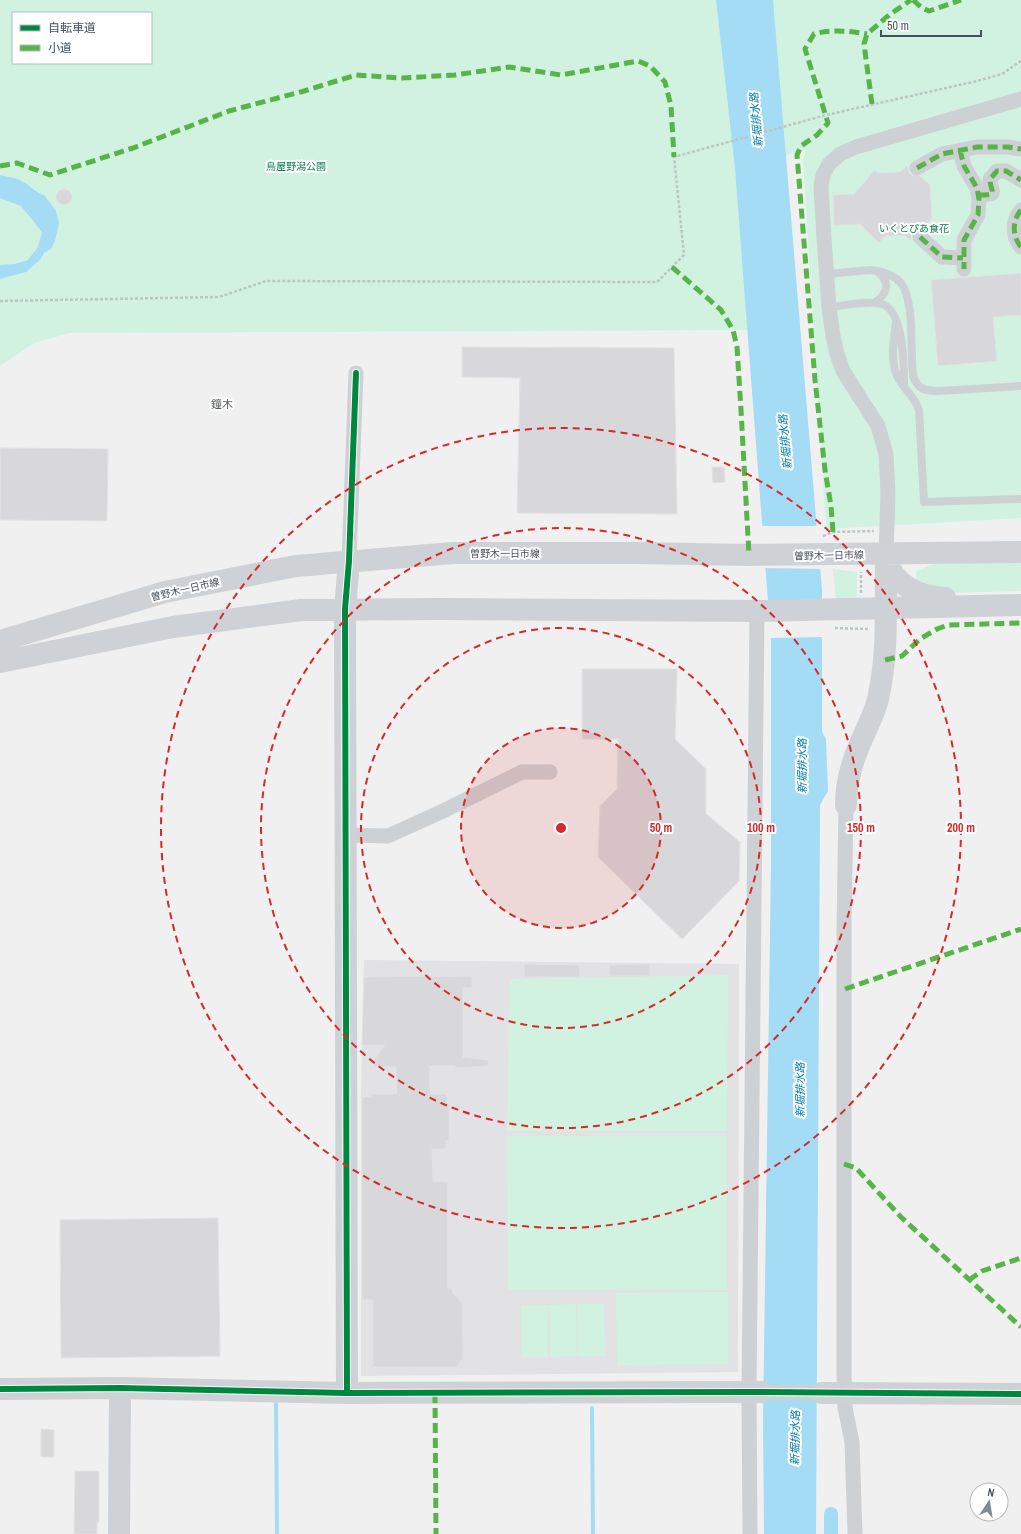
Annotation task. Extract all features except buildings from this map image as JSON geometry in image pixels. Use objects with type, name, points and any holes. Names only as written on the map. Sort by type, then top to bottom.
[{"type":"main road","name":"曽野木一日市線","points":[[0,640],[165,592],[296,566],[453,552],[764,555],[824,552],[887,583],[1016,605]]},
{"type":"main road","name":"曽野木一日市線","points":[[0,662],[173,627],[301,610],[456,609],[843,611],[887,583],[950,553],[1021,552]]},
{"type":"main road","points":[[347,1393],[345,609],[349,561]]},
{"type":"main road","points":[[846,805],[848,779],[852,762],[875,712],[878,699],[885,660],[887,583],[909,589],[923,595],[936,597],[985,598],[1016,605]]},
{"type":"main road","points":[[0,1389],[120,1388],[347,1393],[756,1392]]},
{"type":"main road","points":[[119,1534],[120,1388]]},
{"type":"main road","points":[[822,1393],[1021,1394]]},
{"type":"street","points":[[887,583],[888,493],[886,454],[878,426],[844,371],[833,336],[829,307],[821,186],[823,175],[829,164],[840,154],[856,147],[1021,99]]},
{"type":"street","points":[[917,168],[942,154],[960,150],[977,147],[1008,147],[1021,149]]},
{"type":"street","points":[[920,237],[942,257],[964,264],[964,240],[978,215],[979,195],[977,188],[964,166],[960,150]]},
{"type":"street","points":[[979,195],[990,195],[992,193],[993,190],[990,179],[997,171],[1006,171],[1021,180]]},
{"type":"street","points":[[1021,210],[1017,216],[1014,229],[1017,243],[1021,247]]},
{"type":"street","points":[[349,561],[356,373]]},
{"type":"street","points":[[750,1534],[756,1392],[759,611]]},
{"type":"street","points":[[345,835],[388,836],[522,772],[550,772]]},
{"type":"street","points":[[846,805],[844,1164],[845,1408],[852,1442],[855,1534]]},
{"type":"street","points":[[756,1392],[822,1393]]},
{"type":"lane","points":[[827,274],[876,270],[884,272],[896,279],[901,284],[907,294],[913,376],[915,382],[920,387],[928,391],[938,391],[1021,386]]},
{"type":"lane","points":[[874,303],[884,296],[886,286],[884,278],[876,270]]},
{"type":"lane","points":[[829,307],[874,303],[883,304],[894,314],[896,322],[894,339],[894,367],[897,376],[916,401],[919,410],[924,502],[1021,499]]},
{"type":"path","points":[[0,301],[219,297],[266,281],[657,282],[684,255],[674,157],[790,124],[1002,74],[1021,62]]},
{"type":"path","points":[[824,552],[832,532],[874,531]]},
{"type":"path","points":[[861,572],[843,611],[874,629]]},
{"type":"shaded area","points":[[364,960],[739,964],[738,1372],[361,1376],[361,1096]]},
{"type":"green space","name":"鳥屋野潟公園","points":[[0,0],[1021,0],[1021,518],[826,529],[803,160],[806,150],[736,168],[748,330],[70,333],[34,343],[0,366]]},
{"type":"green space","points":[[1021,557],[1021,591],[955,593],[942,592],[916,586],[916,571],[936,563]]},
{"type":"green space","points":[[833,569],[857,572],[857,598],[836,601]]},
{"type":"green space","points":[[728,975],[727,1131],[507,1131],[510,979]]},
{"type":"green space","points":[[507,1136],[727,1136],[727,1290],[508,1290]]},
{"type":"green space","points":[[728,1292],[728,1364],[617,1365],[616,1293]]},
{"type":"green space","points":[[576,1304],[577,1356],[550,1357],[549,1305]]},
{"type":"green space","points":[[577,1304],[604,1304],[605,1356],[578,1356]]},
{"type":"green space","points":[[548,1305],[548,1357],[522,1358],[521,1306]]},
{"type":"water","name":"新堀排水路","points":[[716,0],[773,0],[822,590],[822,732],[826,739],[828,791],[820,805],[816,1534],[764,1534],[763,1423],[771,863],[771,641],[735,168]]},
{"type":"water","points":[[0,175],[18,179],[45,196],[56,211],[59,223],[55,241],[51,249],[44,253],[40,260],[26,272],[0,279],[0,265],[15,264],[28,260],[38,247],[42,232],[21,206],[0,198]]},
{"type":"pier","points":[[760,526],[818,526],[822,569],[763,568]]},
{"type":"pier","points":[[824,602],[824,637],[768,638],[766,603]]},
{"type":"waterway","points":[[276,1404],[277,1534]]},
{"type":"waterway","points":[[592,1408],[593,1534]]},
{"type":"waterway","points":[[831,1514],[831,1534]]},
{"type":"marked path","points":[[872,104],[864,44],[867,34],[889,15],[911,0]]},
{"type":"marked path","points":[[913,0],[922,8],[929,11],[961,0]]},
{"type":"marked path","points":[[833,532],[815,380],[797,155],[801,146],[817,135],[828,123],[805,49],[814,34],[827,31],[867,34]]},
{"type":"marked path","points":[[0,166],[17,163],[50,175],[133,148],[229,111],[304,91],[356,75],[402,78],[455,75],[509,67],[561,75],[638,61],[650,66],[665,82],[671,106],[674,157]]},
{"type":"marked path","points":[[917,168],[942,154],[977,147],[1008,147],[1021,149]]},
{"type":"marked path","points":[[960,150],[964,166],[977,188],[979,199],[978,215],[964,240],[964,269]]},
{"type":"marked path","points":[[979,195],[992,193],[990,179],[997,171],[1006,171],[1021,180]]},
{"type":"marked path","points":[[1021,210],[1016,219],[1014,228],[1016,238],[1021,247]]},
{"type":"marked path","points":[[920,237],[942,257],[963,258]]},
{"type":"marked path","points":[[672,267],[721,310],[733,330],[737,347],[749,555]]},
{"type":"marked path","points":[[885,660],[902,656],[920,639],[937,629],[948,625],[1021,623]]},
{"type":"marked path","points":[[845,989],[1021,929]]},
{"type":"marked path","points":[[844,1164],[856,1168],[901,1217],[1021,1327]]},
{"type":"marked path","points":[[969,1280],[982,1271],[1021,1258]]},
{"type":"marked path","points":[[435,1393],[436,1534]]},
{"type":"cycle path","points":[[347,1393],[345,609],[349,561],[356,373]]},
{"type":"cycle path","points":[[0,1389],[120,1388],[347,1393],[749,1392],[1021,1394]]},
{"type":"district","name":"鐘木","points":[[222,404]]},
{"type":"park label","name":"いくとぴあ食花","points":[[914,228]]}]
